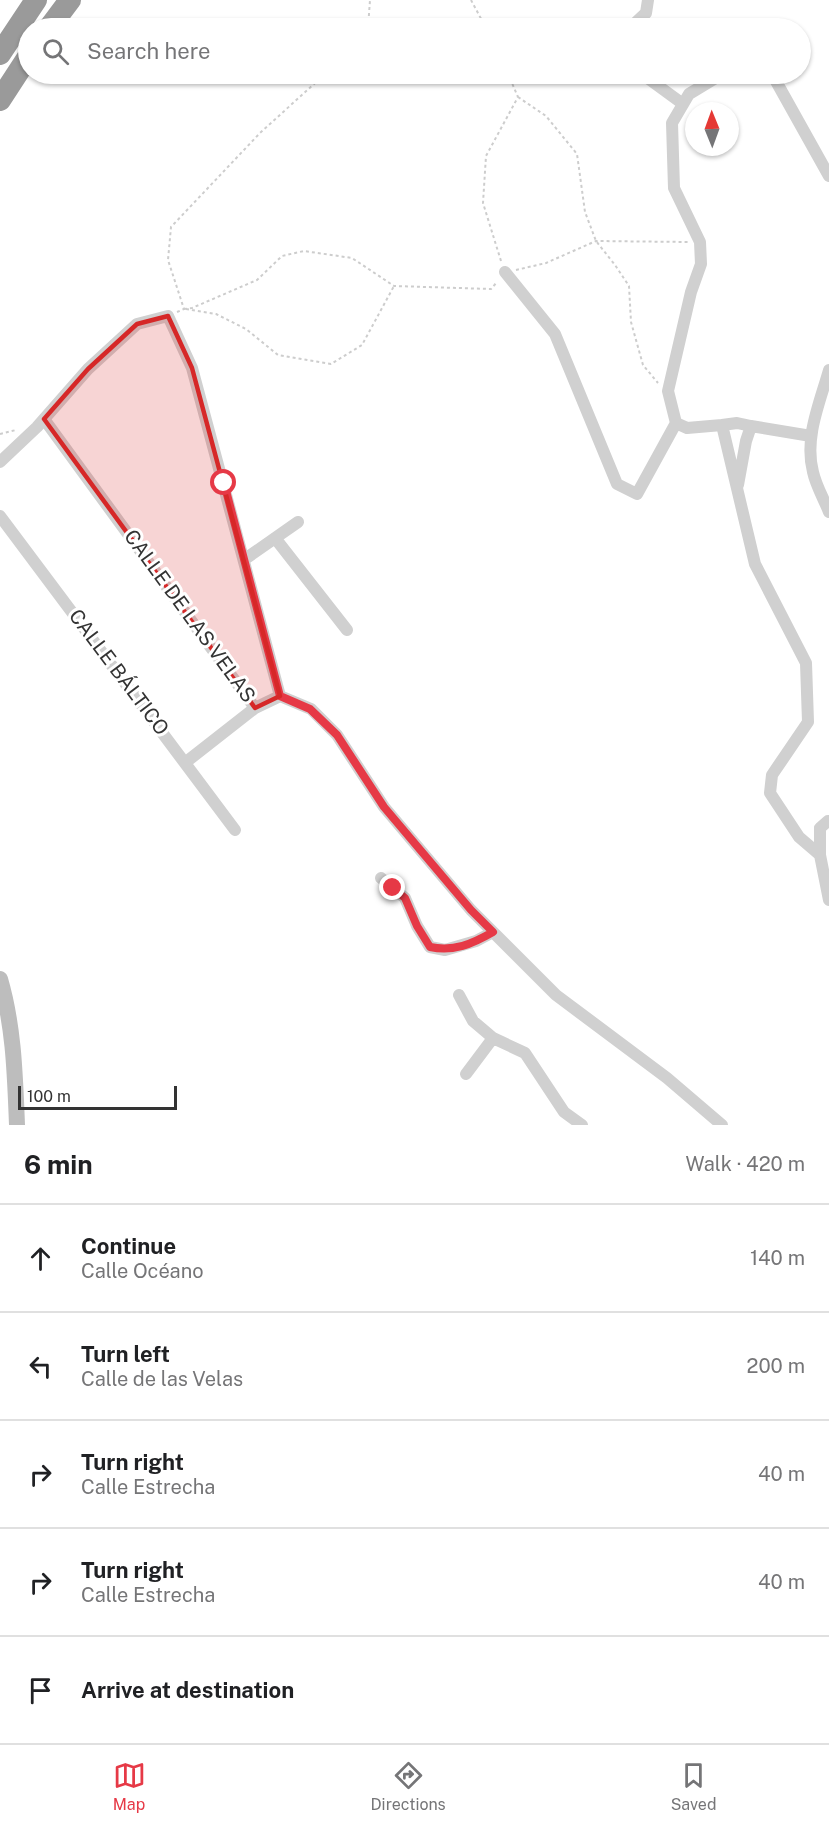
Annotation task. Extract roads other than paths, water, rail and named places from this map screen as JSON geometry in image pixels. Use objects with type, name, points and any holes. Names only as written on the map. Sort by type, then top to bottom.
[{"type":"highway","points":[[24,18],[36,0]]},
{"type":"highway","points":[[56,18],[70,0]]},
{"type":"highway","points":[[0,54],[18,27]]},
{"type":"highway","points":[[0,100],[18,72]]},
{"type":"main road","points":[[0,979],[14,1056],[17,1125]]},
{"type":"street","points":[[641,18],[646,13],[648,0]]},
{"type":"street","points":[[656,84],[683,104]]},
{"type":"street","points":[[505,272],[555,334],[617,484],[637,494],[676,423],[668,391],[691,291],[701,264],[700,242],[674,188],[672,123],[689,94],[706,84]]},
{"type":"street","points":[[778,84],[829,176]]},
{"type":"street","points":[[0,462],[44,419],[88,369],[137,324],[168,316],[192,369],[245,559],[280,696]]},
{"type":"street","points":[[829,370],[811,436],[810,454],[813,473],[829,512]]},
{"type":"street","name":"CALLE DE LAS VELAS","points":[[44,419],[255,708],[280,696],[310,709],[337,735],[384,807],[471,910],[556,995],[668,1078],[722,1125]]},
{"type":"street","points":[[676,423],[687,428],[737,423],[811,436]]},
{"type":"street","points":[[722,425],[755,564],[806,663],[808,722],[772,775],[770,793],[800,837],[820,855]]},
{"type":"street","points":[[737,492],[751,426]]},
{"type":"street","name":"CALLE BÁLTICO","points":[[0,516],[235,830]]},
{"type":"street","points":[[245,559],[298,522]]},
{"type":"street","points":[[275,538],[347,630]]},
{"type":"street","points":[[186,762],[255,708]]},
{"type":"street","points":[[829,822],[820,828],[820,855],[829,900]]},
{"type":"street","points":[[381,878],[405,898],[417,926],[430,947],[445,950],[476,941],[493,932]]},
{"type":"street","points":[[459,996],[473,1021],[493,1038],[525,1053],[564,1112],[582,1125]]},
{"type":"street","points":[[466,1074],[493,1038]]}]
